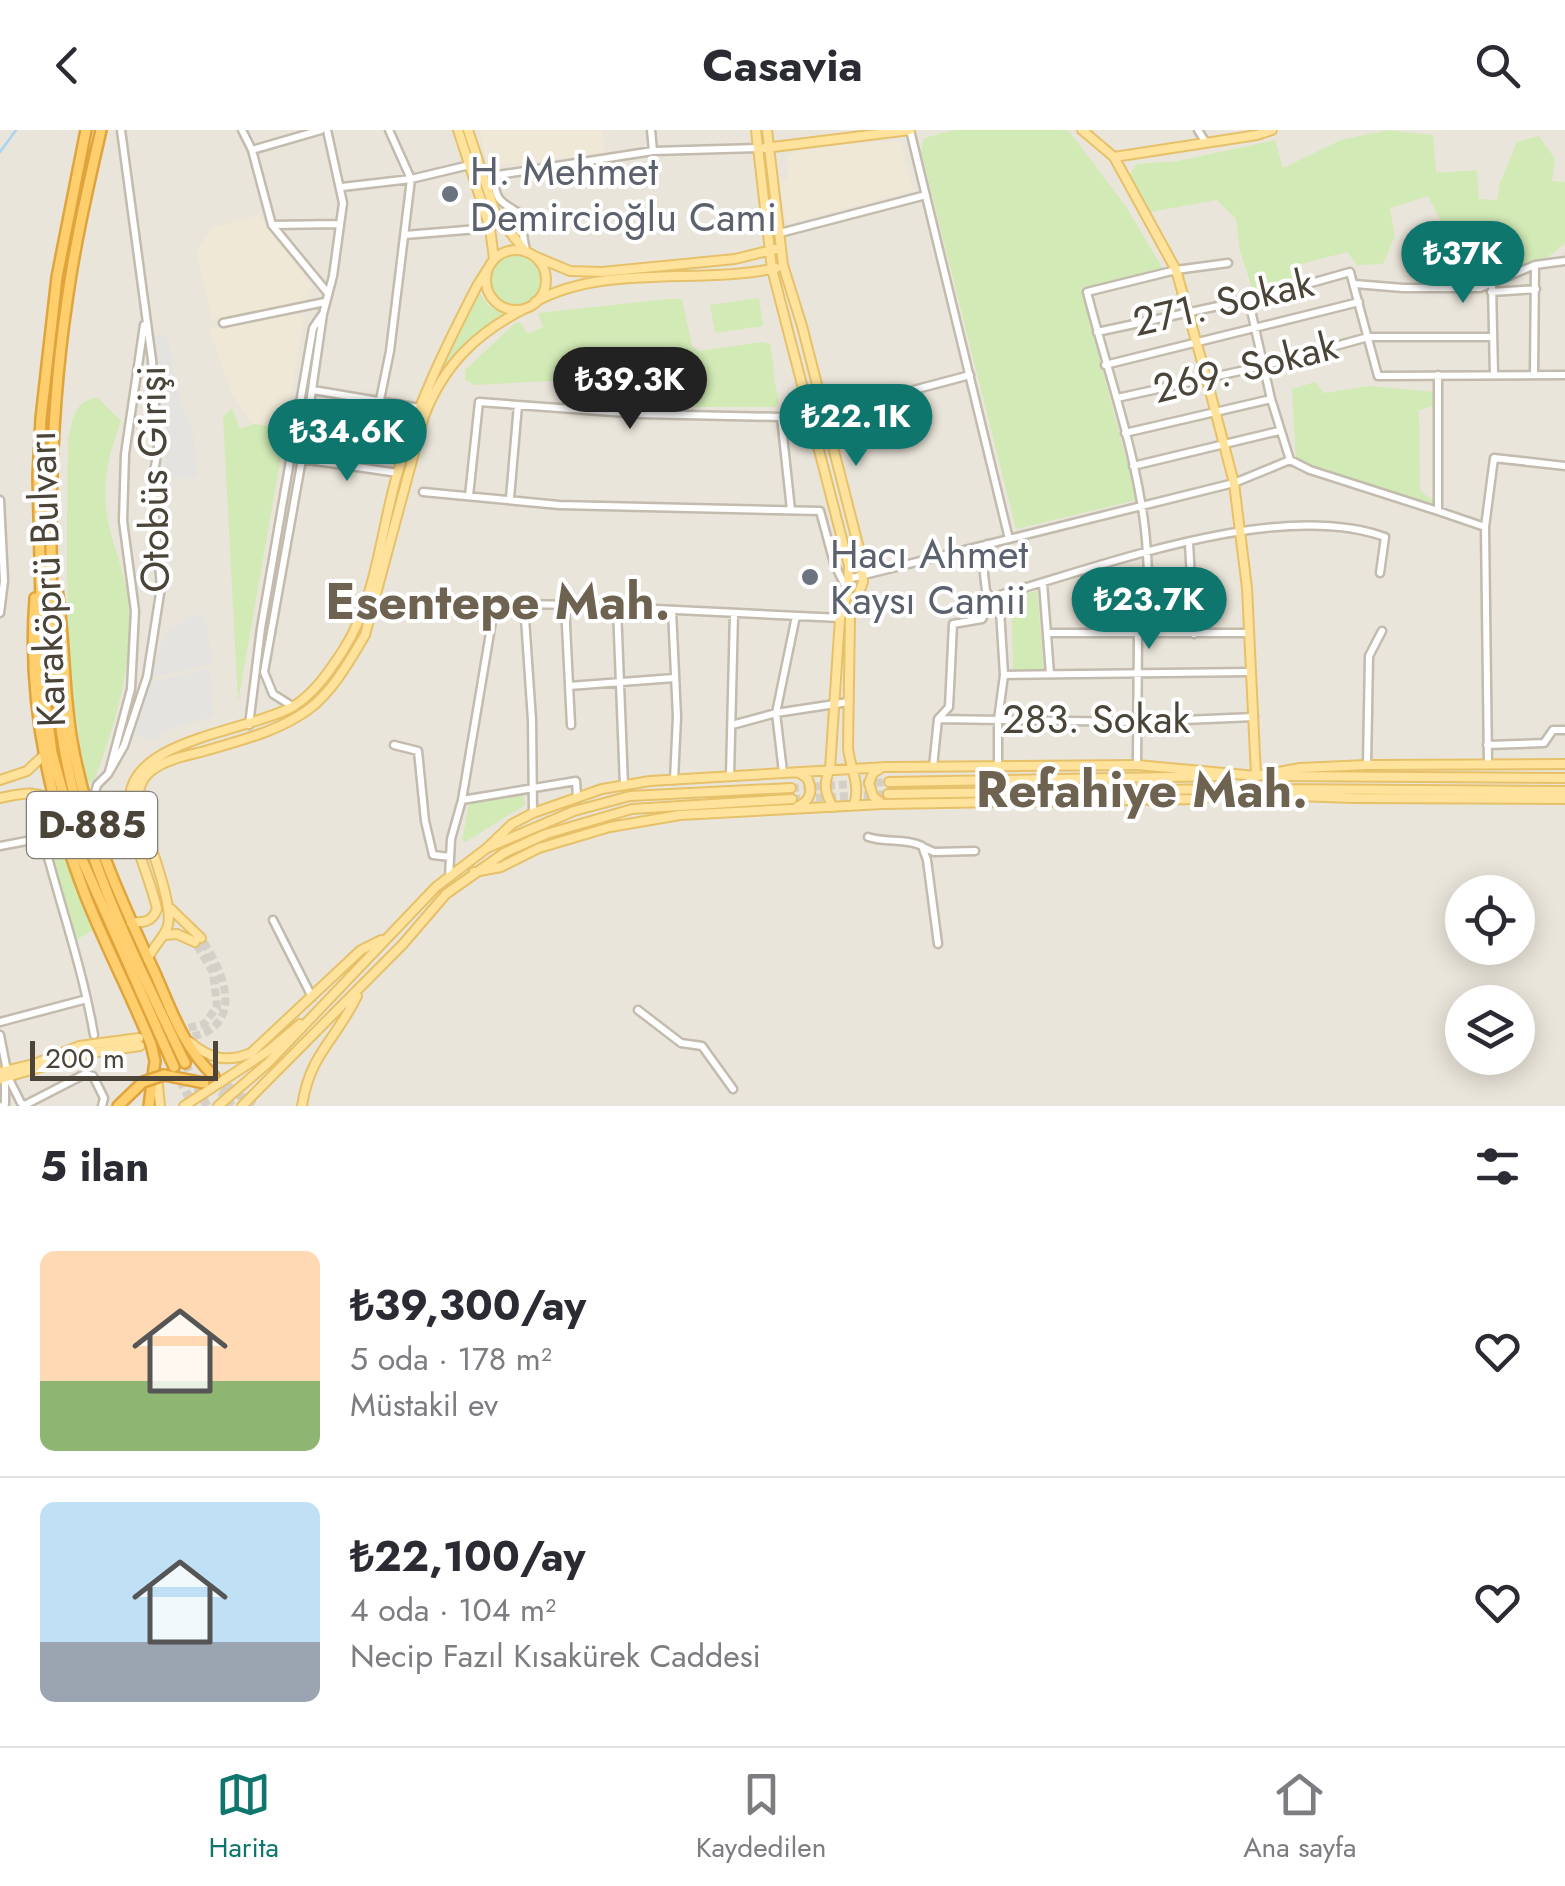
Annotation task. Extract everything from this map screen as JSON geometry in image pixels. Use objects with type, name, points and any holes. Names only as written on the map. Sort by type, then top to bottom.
[{"type":"highway","name":"Karaköprü Bulvarı","points":[[86,130],[62,245],[39,456],[60,722],[76,803],[109,895],[185,1062]]},
{"type":"highway","name":"Karaköprü Bulvarı","points":[[100,130],[62,334],[45,546],[43,686],[64,805],[98,901],[174,1067]]},
{"type":"highway","name":"D-885","points":[[45,546],[32,641],[44,756],[54,802],[88,900],[155,1061],[149,1106]]},
{"type":"highway","name":"D-885","points":[[45,546],[68,715],[90,816],[110,875],[180,1032],[190,1051],[214,1076]]},
{"type":"highway","points":[[118,1106],[143,1082],[164,1075],[204,1083]]},
{"type":"main road","points":[[458,130],[496,216],[540,262],[546,279],[536,302]]},
{"type":"main road","points":[[468,130],[494,259]]},
{"type":"main road","points":[[756,130],[776,249],[802,326],[861,556],[862,578],[850,617],[848,702],[850,768],[856,778],[854,805]]},
{"type":"main road","points":[[768,130],[784,146]]},
{"type":"main road","points":[[768,130],[780,233],[772,269],[849,566],[848,592],[840,618],[830,769],[825,780],[826,794],[833,806]]},
{"type":"main road","points":[[758,148],[910,130]]},
{"type":"main road","points":[[1082,130],[1114,157],[1176,270],[1206,376],[1234,483],[1247,588],[1256,776]]},
{"type":"main road","points":[[1114,157],[1272,130]]},
{"type":"main road","points":[[774,185],[776,157],[784,146]]},
{"type":"main road","points":[[148,959],[152,946],[165,935],[198,940],[170,908],[138,806],[138,790],[144,779],[172,760],[278,727],[312,706],[348,665],[365,635],[381,535],[398,472],[476,286],[494,259],[509,250],[530,254],[570,271],[602,272],[736,259],[776,249]]},
{"type":"main road","points":[[131,922],[147,922],[157,909],[131,815],[135,777],[168,750],[248,725],[292,706],[326,677],[369,606],[422,408],[450,365],[471,342],[557,290],[783,266]]},
{"type":"main road","points":[[488,270],[491,297],[506,308],[524,308]]},
{"type":"main road","points":[[0,780],[28,771],[44,756]]},
{"type":"main road","points":[[218,1106],[268,1063],[449,877],[512,824],[576,797],[624,785],[674,780],[886,766],[1137,765],[1256,776],[1300,768],[1367,765],[1565,764]]},
{"type":"main road","points":[[883,804],[873,796],[868,783],[873,773],[886,766]]},
{"type":"main road","points":[[788,772],[801,774],[810,784],[808,801],[793,804]]},
{"type":"main road","points":[[889,782],[1256,776],[1565,778]]},
{"type":"main road","points":[[888,794],[1368,787],[1565,791]]},
{"type":"main road","points":[[487,848],[540,823],[630,796],[790,788]]},
{"type":"main road","points":[[242,1106],[361,987],[446,894],[474,872],[524,843],[620,812],[660,806],[1199,798],[1242,789],[1354,798],[1565,799]]},
{"type":"main road","points":[[0,798],[32,793],[46,795],[54,802]]},
{"type":"main road","points":[[165,935],[170,908]]},
{"type":"main road","points":[[180,1032],[204,1054],[217,1059],[236,1058],[258,1048],[362,950],[390,935]]},
{"type":"main road","points":[[302,1106],[309,1071],[320,1050],[345,1021],[361,987]]},
{"type":"main road","points":[[184,1106],[268,1052],[290,1030],[312,1016]]},
{"type":"main road","points":[[4,1075],[139,1042]]},
{"type":"main road","points":[[155,1061],[160,1106]]},
{"type":"street","name":"Otobüs Girişi","points":[[90,816],[97,785],[124,746],[146,678],[161,588],[152,485],[157,430],[121,130]]},
{"type":"street","points":[[256,130],[243,133],[252,150],[272,224],[328,293]]},
{"type":"street","points":[[252,150],[324,130],[342,187],[333,276],[325,302],[264,672],[273,694],[292,706]]},
{"type":"street","points":[[380,400],[411,179],[388,130]]},
{"type":"street","points":[[651,130],[653,151]]},
{"type":"street","points":[[910,130],[1009,539]]},
{"type":"street","points":[[1198,130],[1206,143]]},
{"type":"street","points":[[530,254],[519,213],[501,203],[494,177],[653,151],[758,148]]},
{"type":"street","points":[[342,187],[411,179],[473,164]]},
{"type":"street","points":[[780,233],[926,195]]},
{"type":"street","points":[[272,224],[339,224]]},
{"type":"street","points":[[405,235],[490,228]]},
{"type":"street","points":[[1492,288],[1535,265],[1565,261]]},
{"type":"street","points":[[1150,634],[1142,505],[1087,292],[1176,270],[1228,263]]},
{"type":"street","points":[[1534,376],[1535,265]]},
{"type":"street","name":"271. Sokak","points":[[1097,332],[1265,296],[1350,272],[1355,284]]},
{"type":"street","points":[[1536,289],[1355,284],[1378,376],[1565,375]]},
{"type":"street","points":[[1492,288],[1494,375]]},
{"type":"street","points":[[1248,297],[1271,399],[1290,460],[1310,470],[1485,526]]},
{"type":"street","points":[[224,323],[325,302]]},
{"type":"street","points":[[1105,366],[1359,302]]},
{"type":"street","points":[[248,725],[313,328],[323,314]]},
{"type":"street","points":[[108,774],[132,689],[135,612],[122,522],[124,471],[145,319]]},
{"type":"street","name":"269. Sokak","points":[[1117,398],[1263,366],[1368,336],[1493,337]]},
{"type":"street","points":[[1438,375],[1438,511]]},
{"type":"street","points":[[822,415],[970,376]]},
{"type":"street","points":[[313,390],[422,408]]},
{"type":"street","points":[[1125,434],[1271,399]]},
{"type":"street","points":[[469,496],[479,402],[640,414],[780,416],[791,510]]},
{"type":"street","points":[[510,498],[518,405]]},
{"type":"street","points":[[1134,466],[1280,431]]},
{"type":"street","points":[[1488,764],[1485,526],[1494,458],[1565,466]]},
{"type":"street","points":[[302,459],[398,472]]},
{"type":"street","points":[[848,579],[1234,483],[1290,460]]},
{"type":"street","points":[[423,492],[560,504],[820,511],[834,563],[848,592]]},
{"type":"street","points":[[0,500],[4,581],[0,613]]},
{"type":"street","points":[[932,767],[938,719],[949,707],[953,624],[982,619],[993,598],[1239,530],[1281,526],[1364,530],[1386,538],[1380,573]]},
{"type":"street","points":[[1189,543],[1194,634]]},
{"type":"street","points":[[988,544],[986,591],[1000,610],[1004,675],[998,720],[998,766]]},
{"type":"street","points":[[1043,583],[1050,674]]},
{"type":"street","points":[[369,606],[470,613],[524,604],[565,605],[840,618]]},
{"type":"street","points":[[524,604],[533,812]]},
{"type":"street","points":[[565,605],[570,725]]},
{"type":"street","points":[[617,608],[624,785]]},
{"type":"street","points":[[449,877],[451,839],[462,800],[494,609]]},
{"type":"street","points":[[672,610],[674,780]]},
{"type":"street","points":[[730,776],[734,613]]},
{"type":"street","points":[[788,772],[776,713],[796,616]]},
{"type":"street","points":[[1367,765],[1369,656],[1382,631]]},
{"type":"street","points":[[1049,633],[1248,633]]},
{"type":"street","points":[[1137,765],[1138,634]]},
{"type":"street","points":[[1004,675],[1251,672]]},
{"type":"street","points":[[569,686],[674,678]]},
{"type":"street","points":[[732,725],[776,713],[848,702]]},
{"type":"street","name":"283. Sokak","points":[[938,719],[1136,722],[1254,717]]},
{"type":"street","points":[[1488,745],[1544,743],[1553,730],[1565,730]]},
{"type":"street","points":[[394,745],[418,752],[424,820],[433,855],[450,857]]},
{"type":"street","points":[[462,800],[576,781],[576,797]]},
{"type":"street","points":[[32,793],[88,998],[94,1035]]},
{"type":"street","points":[[868,837],[881,842],[914,842],[934,852],[974,851]]},
{"type":"street","points":[[0,846],[42,838]]},
{"type":"street","points":[[922,846],[938,944]]},
{"type":"street","points":[[272,920],[312,996]]},
{"type":"street","points":[[0,1022],[88,998]]},
{"type":"street","points":[[638,1010],[682,1043],[702,1046],[733,1090]]},
{"type":"street","points":[[0,1035],[5,1104],[2,1106]]},
{"type":"street","points":[[4,1075],[20,1103],[26,1105],[85,1074],[93,1076],[104,1098],[102,1106]]},
{"type":"shaded area","points":[[0,130],[1565,130],[1565,1106],[0,1106]]},
{"type":"shaded area","points":[[480,130],[602,130],[605,154],[487,166]]},
{"type":"shaded area","points":[[900,141],[913,191],[786,224],[780,183],[789,179],[787,159],[793,152]]},
{"type":"shaded area","points":[[259,215],[312,286],[305,301],[212,320],[197,251],[211,228]]},
{"type":"shaded area","points":[[298,313],[303,319],[286,428],[253,424],[233,396],[209,329]]},
{"type":"shaded area","points":[[167,334],[181,401],[193,433],[197,477],[166,480],[154,336]]},
{"type":"shaded area","points":[[201,614],[207,621],[212,664],[150,678],[164,636],[190,616]]},
{"type":"shaded area","points":[[210,668],[213,716],[171,729],[154,740],[134,736],[148,683]]},
{"type":"green space","points":[[954,130],[1068,130],[1125,205],[1163,269],[1082,292],[1137,500],[1016,529],[921,151],[924,138]]},
{"type":"green space","points":[[1388,130],[1433,135],[1436,173],[1477,170],[1479,199],[1497,200],[1517,142],[1539,136],[1555,159],[1552,181],[1565,182],[1565,243],[1547,258],[1504,271],[1457,243],[1428,196],[1390,208],[1395,236],[1383,264],[1357,265],[1347,252],[1294,266],[1298,283],[1253,291],[1240,251],[1236,219],[1217,200],[1151,212],[1130,174],[1137,164],[1178,161],[1275,140],[1283,168],[1341,140]]},
{"type":"green space","points":[[516,255],[534,262],[541,280],[534,298],[516,305],[498,298],[491,280],[498,262]]},
{"type":"green space","points":[[478,291],[488,305],[506,315],[466,342],[434,381]]},
{"type":"green space","points":[[759,298],[763,326],[715,333],[710,305]]},
{"type":"green space","points":[[682,299],[692,346],[698,351],[770,344],[779,401],[776,407],[600,407],[587,379],[475,385],[465,380],[465,370],[515,323],[520,322],[528,334],[543,327],[538,313]]},
{"type":"green space","points":[[1315,382],[1324,393],[1370,386],[1435,392],[1437,405],[1419,410],[1420,491],[1436,506],[1296,463],[1292,389]]},
{"type":"green space","points":[[98,398],[121,421],[109,460],[105,498],[127,592],[129,640],[111,734],[95,779],[88,784],[70,656],[68,440],[79,407]]},
{"type":"green space","points":[[232,408],[240,429],[253,424],[286,428],[238,702],[223,417]]},
{"type":"green space","points":[[1037,591],[1044,671],[1013,672],[1011,597]]},
{"type":"green space","points":[[523,794],[525,805],[462,841],[469,804]]},
{"type":"green space","points":[[37,801],[50,809],[93,930],[76,940]]},
{"type":"waterway","points":[[0,152],[16,130]]},
{"type":"tunnel","points":[[791,788],[889,782]]},
{"type":"tunnel","points":[[792,799],[888,794]]},
{"type":"tunnel","points":[[169,1040],[208,1031],[224,1011],[224,986],[201,938]]},
{"type":"tunnel","points":[[177,1031],[204,1024],[217,1007],[213,972],[195,942]]},
{"type":"tunnel","points":[[185,1063],[207,1106]]},
{"type":"tunnel","points":[[174,1067],[193,1106]]},
{"type":"tunnel","points":[[214,1076],[254,1106]]},
{"type":"tunnel","points":[[208,1085],[222,1093],[232,1106]]},
{"type":"place","name":"H. Mehmet Demircioğlu Cami","points":[[450,194]]},
{"type":"place","name":"Hacı Ahmet Kaysı Camii","points":[[810,577]]},
{"type":"district","name":"Esentepe Mah.","points":[[498,601]]},
{"type":"district","name":"Refahiye Mah.","points":[[1142,789]]}]
